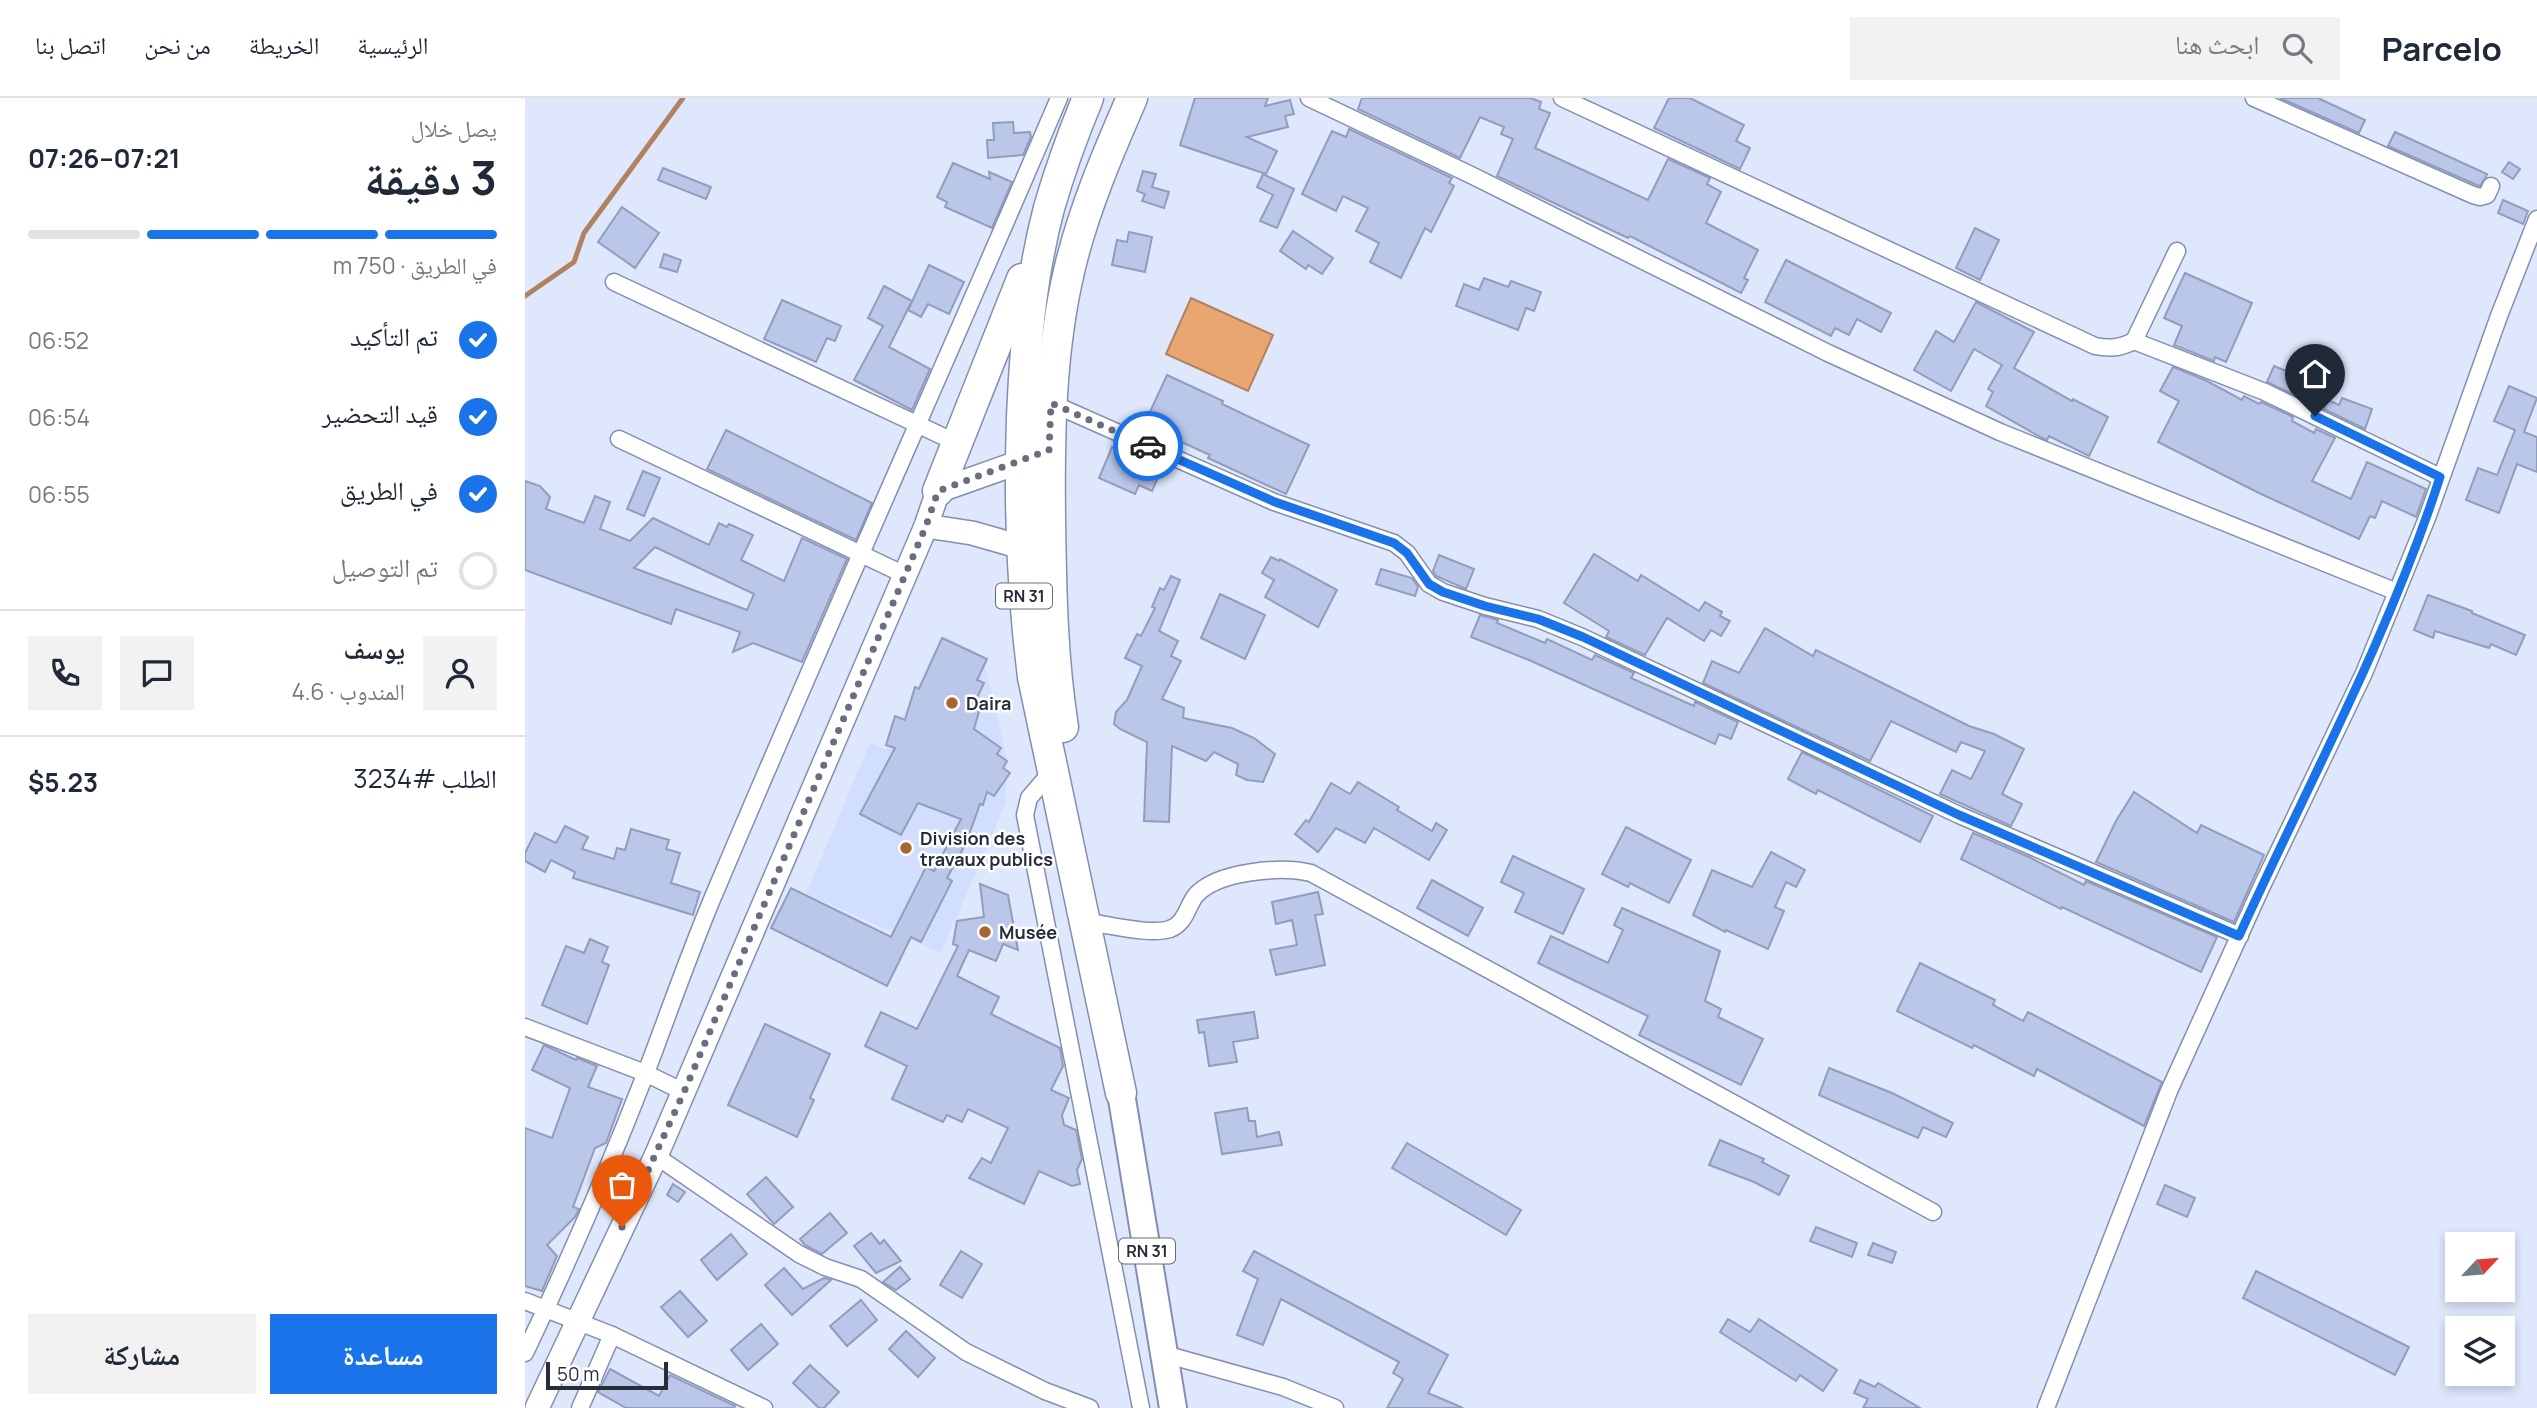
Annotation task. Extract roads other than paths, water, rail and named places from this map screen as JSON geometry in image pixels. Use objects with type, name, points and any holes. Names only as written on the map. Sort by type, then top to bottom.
[{"type":"highway","name":"RN 31","points":[[1088,98],[1066,154],[1049,211],[1029,311],[1020,462],[1121,1093]]},
{"type":"highway","name":"RN 31","points":[[1121,1093],[1033,677],[1025,614],[1036,551],[1049,450],[1059,333],[1070,267],[1100,174],[1132,98]]},
{"type":"highway","points":[[938,491],[1049,211]]},
{"type":"main road","name":"RN 31","points":[[1121,1093],[1173,1408]]},
{"type":"street","points":[[525,1353],[645,1073],[705,915],[822,639],[919,425],[1059,98]]},
{"type":"street","points":[[1309,98],[1828,352],[2000,432],[2397,592]]},
{"type":"street","points":[[1562,98],[2095,346],[2110,349],[2134,341],[2265,392],[2440,477]]},
{"type":"street","points":[[2254,98],[2473,195],[2487,195],[2491,186]]},
{"type":"street","points":[[2046,1408],[2169,1091],[2364,673],[2427,518],[2537,219]]},
{"type":"street","points":[[2134,341],[2178,251]]},
{"type":"street","points":[[614,282],[957,443]]},
{"type":"street","points":[[1051,403],[1275,502],[1394,543],[1407,553],[1429,584],[1443,592],[1538,619],[1583,637],[1959,815],[2239,936]]},
{"type":"street","points":[[619,439],[905,575]]},
{"type":"street","points":[[537,1408],[684,1092],[926,526],[938,491],[1049,450]]},
{"type":"street","points":[[926,526],[972,533],[1036,551]]},
{"type":"street","points":[[1052,771],[1029,798],[1025,815],[1141,1408]]},
{"type":"street","points":[[1094,923],[1157,931],[1170,929],[1183,919],[1197,895],[1205,888],[1231,877],[1271,869],[1293,869],[1311,873],[1933,1212]]},
{"type":"street","points":[[525,1027],[645,1073],[684,1092]]},
{"type":"street","points":[[656,1156],[799,1254],[825,1267],[861,1279],[966,1352],[1045,1391],[1090,1408]]},
{"type":"street","points":[[525,1301],[612,1335],[764,1408]]},
{"type":"street","points":[[586,1406],[612,1335]]},
{"type":"street","points":[[1164,1354],[1283,1387],[1335,1408]]},
{"type":"waterway","points":[[525,296],[574,262],[584,233],[683,98]]},
{"type":"place","name":"Daira","points":[[952,703]]},
{"type":"place","name":"Division des travaux publics","points":[[906,848]]},
{"type":"place","name":"Musée","points":[[985,932]]}]
